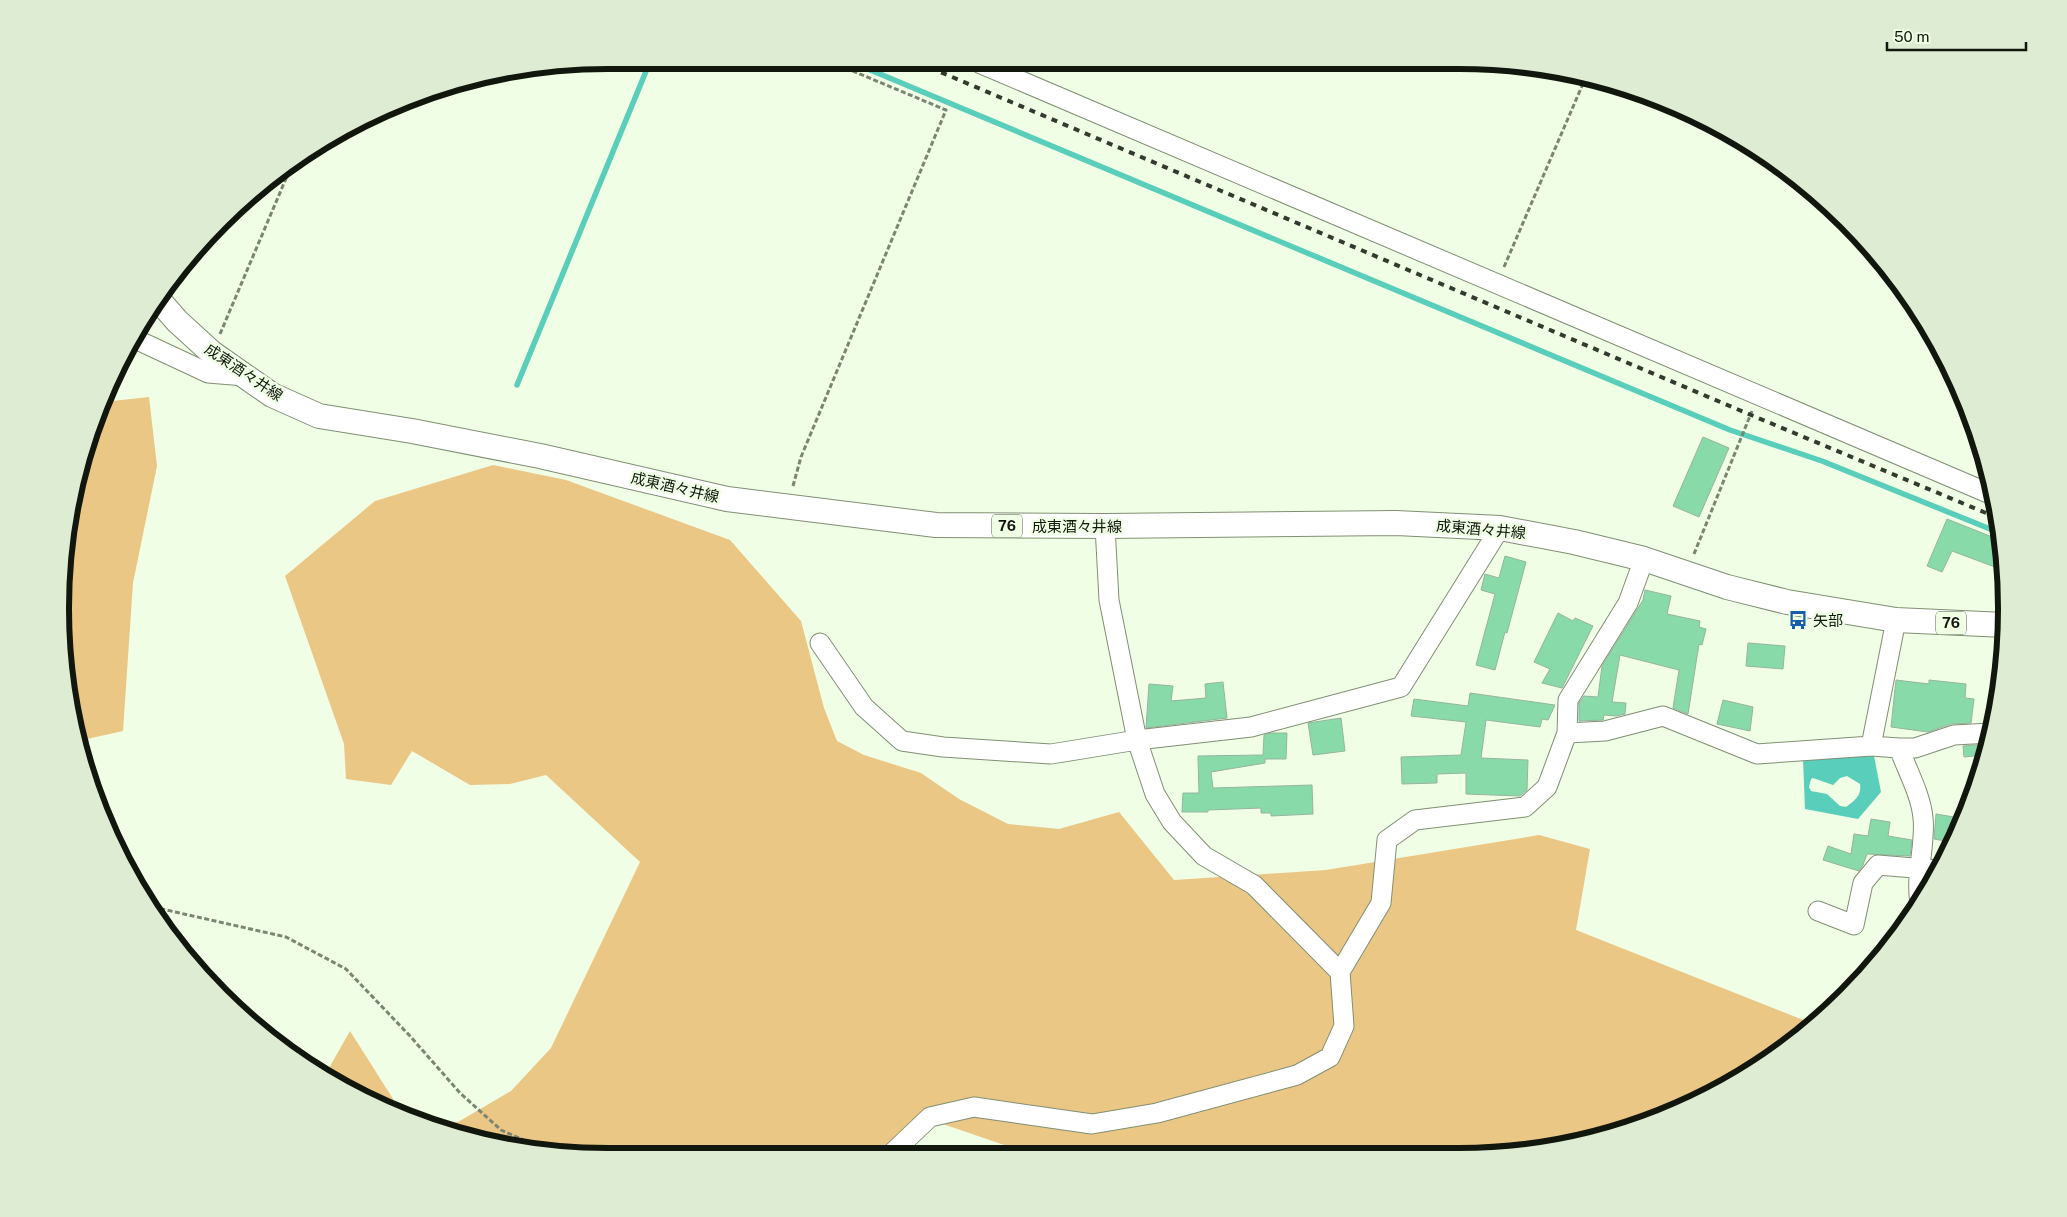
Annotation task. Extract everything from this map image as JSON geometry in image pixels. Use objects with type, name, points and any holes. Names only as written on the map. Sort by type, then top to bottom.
[{"type":"main road","name":"成東酒々井線","points":[[163,305],[177,321],[212,353],[272,395],[319,416],[412,431],[540,456],[727,499],[936,525],[1105,526],[1396,523],[1500,528],[1574,542],[1644,559],[1727,587],[1787,602],[1896,620],[1998,625]]},
{"type":"street","points":[[993,69],[1985,492]]},
{"type":"street","points":[[140,341],[208,373],[245,376]]},
{"type":"street","points":[[1105,526],[1109,600],[1137,740],[1155,794],[1172,822],[1204,856],[1254,885],[1340,972]]},
{"type":"street","points":[[820,643],[864,707],[902,740],[942,747],[1051,754],[1137,740],[1251,727],[1401,687],[1500,528]]},
{"type":"street","points":[[897,1148],[930,1117],[974,1107],[1092,1124],[1157,1113],[1297,1075],[1330,1056],[1344,1026],[1340,972],[1381,903],[1387,840],[1415,820],[1525,807],[1547,787],[1567,733],[1568,700],[1628,602],[1644,559]]},
{"type":"street","points":[[1871,746],[1896,620]]},
{"type":"street","points":[[1567,733],[1605,731],[1664,716],[1757,754],[1871,746],[1915,748],[1954,736],[1983,734]]},
{"type":"street","points":[[1818,912],[1854,926],[1863,883],[1878,865],[1929,869],[1921,807],[1899,748]]},
{"type":"path","points":[[787,506],[801,457],[946,110],[848,69]]},
{"type":"path","points":[[1497,284],[1583,83]]},
{"type":"path","points":[[212,353],[288,175]]},
{"type":"path","points":[[1687,573],[1758,395]]},
{"type":"path","points":[[160,909],[286,937],[346,969],[460,1092],[501,1130],[529,1142]]},
{"type":"shaded area","points":[[149,397],[157,466],[133,583],[123,731],[85,739],[73,679],[70,644],[70,573],[79,503],[97,435],[110,401]]},
{"type":"shaded area","points":[[493,465],[566,480],[730,540],[801,621],[824,708],[837,741],[864,755],[921,773],[959,799],[1008,824],[1059,829],[1119,812],[1174,880],[1326,870],[1539,835],[1590,849],[1576,930],[1806,1021],[1787,1037],[1728,1076],[1697,1093],[1665,1107],[1632,1120],[1564,1138],[1494,1147],[1013,1148],[940,1123],[898,1148],[608,1148],[538,1144],[503,1138],[439,1121],[458,1122],[511,1091],[551,1048],[640,862],[546,775],[510,784],[470,785],[412,751],[391,785],[346,779],[344,744],[285,576],[375,501]]},
{"type":"shaded area","points":[[350,1031],[397,1105],[370,1093],[328,1069]]},
{"type":"water","points":[[1874,756],[1881,792],[1858,819],[1805,809],[1803,759]],"holes":[[[1847,776],[1860,784],[1859,795],[1846,807],[1840,806],[1827,794],[1811,791],[1809,787],[1813,778],[1833,785],[1840,778]]]},
{"type":"building","points":[[1703,437],[1729,448],[1699,517],[1673,506]]},
{"type":"building","points":[[1947,519],[1994,538],[1997,568],[1952,551],[1942,572],[1927,566]]},
{"type":"building","points":[[1505,556],[1526,562],[1495,670],[1476,665],[1495,594],[1481,590],[1485,574],[1499,578]]},
{"type":"building","points":[[1645,590],[1671,596],[1667,614],[1700,621],[1699,627],[1706,629],[1702,645],[1699,644],[1688,714],[1673,708],[1679,670],[1620,655],[1612,702],[1626,703],[1625,714],[1616,716],[1604,715],[1603,720],[1579,721],[1579,703],[1584,696],[1598,697],[1602,666],[1643,600]]},
{"type":"building","points":[[1558,613],[1573,621],[1575,618],[1593,626],[1562,688],[1542,683],[1550,669],[1534,662]]},
{"type":"building","points":[[1748,643],[1785,646],[1783,669],[1746,666]]},
{"type":"building","points":[[1896,680],[1929,684],[1929,680],[1966,684],[1965,698],[1974,699],[1971,723],[1951,724],[1928,732],[1891,727]]},
{"type":"building","points":[[1223,682],[1227,718],[1146,728],[1149,684],[1173,686],[1171,701],[1206,698],[1205,684]]},
{"type":"building","points":[[1470,693],[1555,705],[1548,720],[1542,719],[1540,727],[1486,720],[1481,758],[1528,760],[1527,790],[1520,796],[1466,794],[1466,773],[1437,774],[1437,783],[1402,784],[1401,757],[1461,755],[1466,722],[1411,716],[1414,699],[1468,706]]},
{"type":"building","points":[[1723,700],[1753,707],[1750,731],[1717,724]]},
{"type":"building","points":[[1341,718],[1345,751],[1313,755],[1308,723]]},
{"type":"building","points":[[1287,733],[1286,759],[1265,759],[1265,763],[1211,772],[1213,788],[1312,785],[1313,814],[1271,816],[1271,813],[1261,813],[1261,808],[1182,812],[1183,793],[1199,793],[1198,756],[1263,755],[1264,735]]},
{"type":"building","points":[[1981,745],[1978,756],[1964,757],[1963,746]]},
{"type":"building","points":[[1936,814],[1954,817],[1946,841],[1934,839]]},
{"type":"building","points":[[1871,819],[1890,822],[1888,836],[1912,840],[1910,856],[1867,854],[1859,871],[1823,860],[1828,846],[1851,854],[1854,834],[1868,836]]},
{"type":"waterway","points":[[517,385],[647,69]]},
{"type":"waterway","points":[[868,69],[1730,430],[1822,461],[1993,530]]},
{"type":"railway","points":[[933,69],[1990,515]]},
{"type":"place","name":"矢部","points":[[1798,620]]}]
